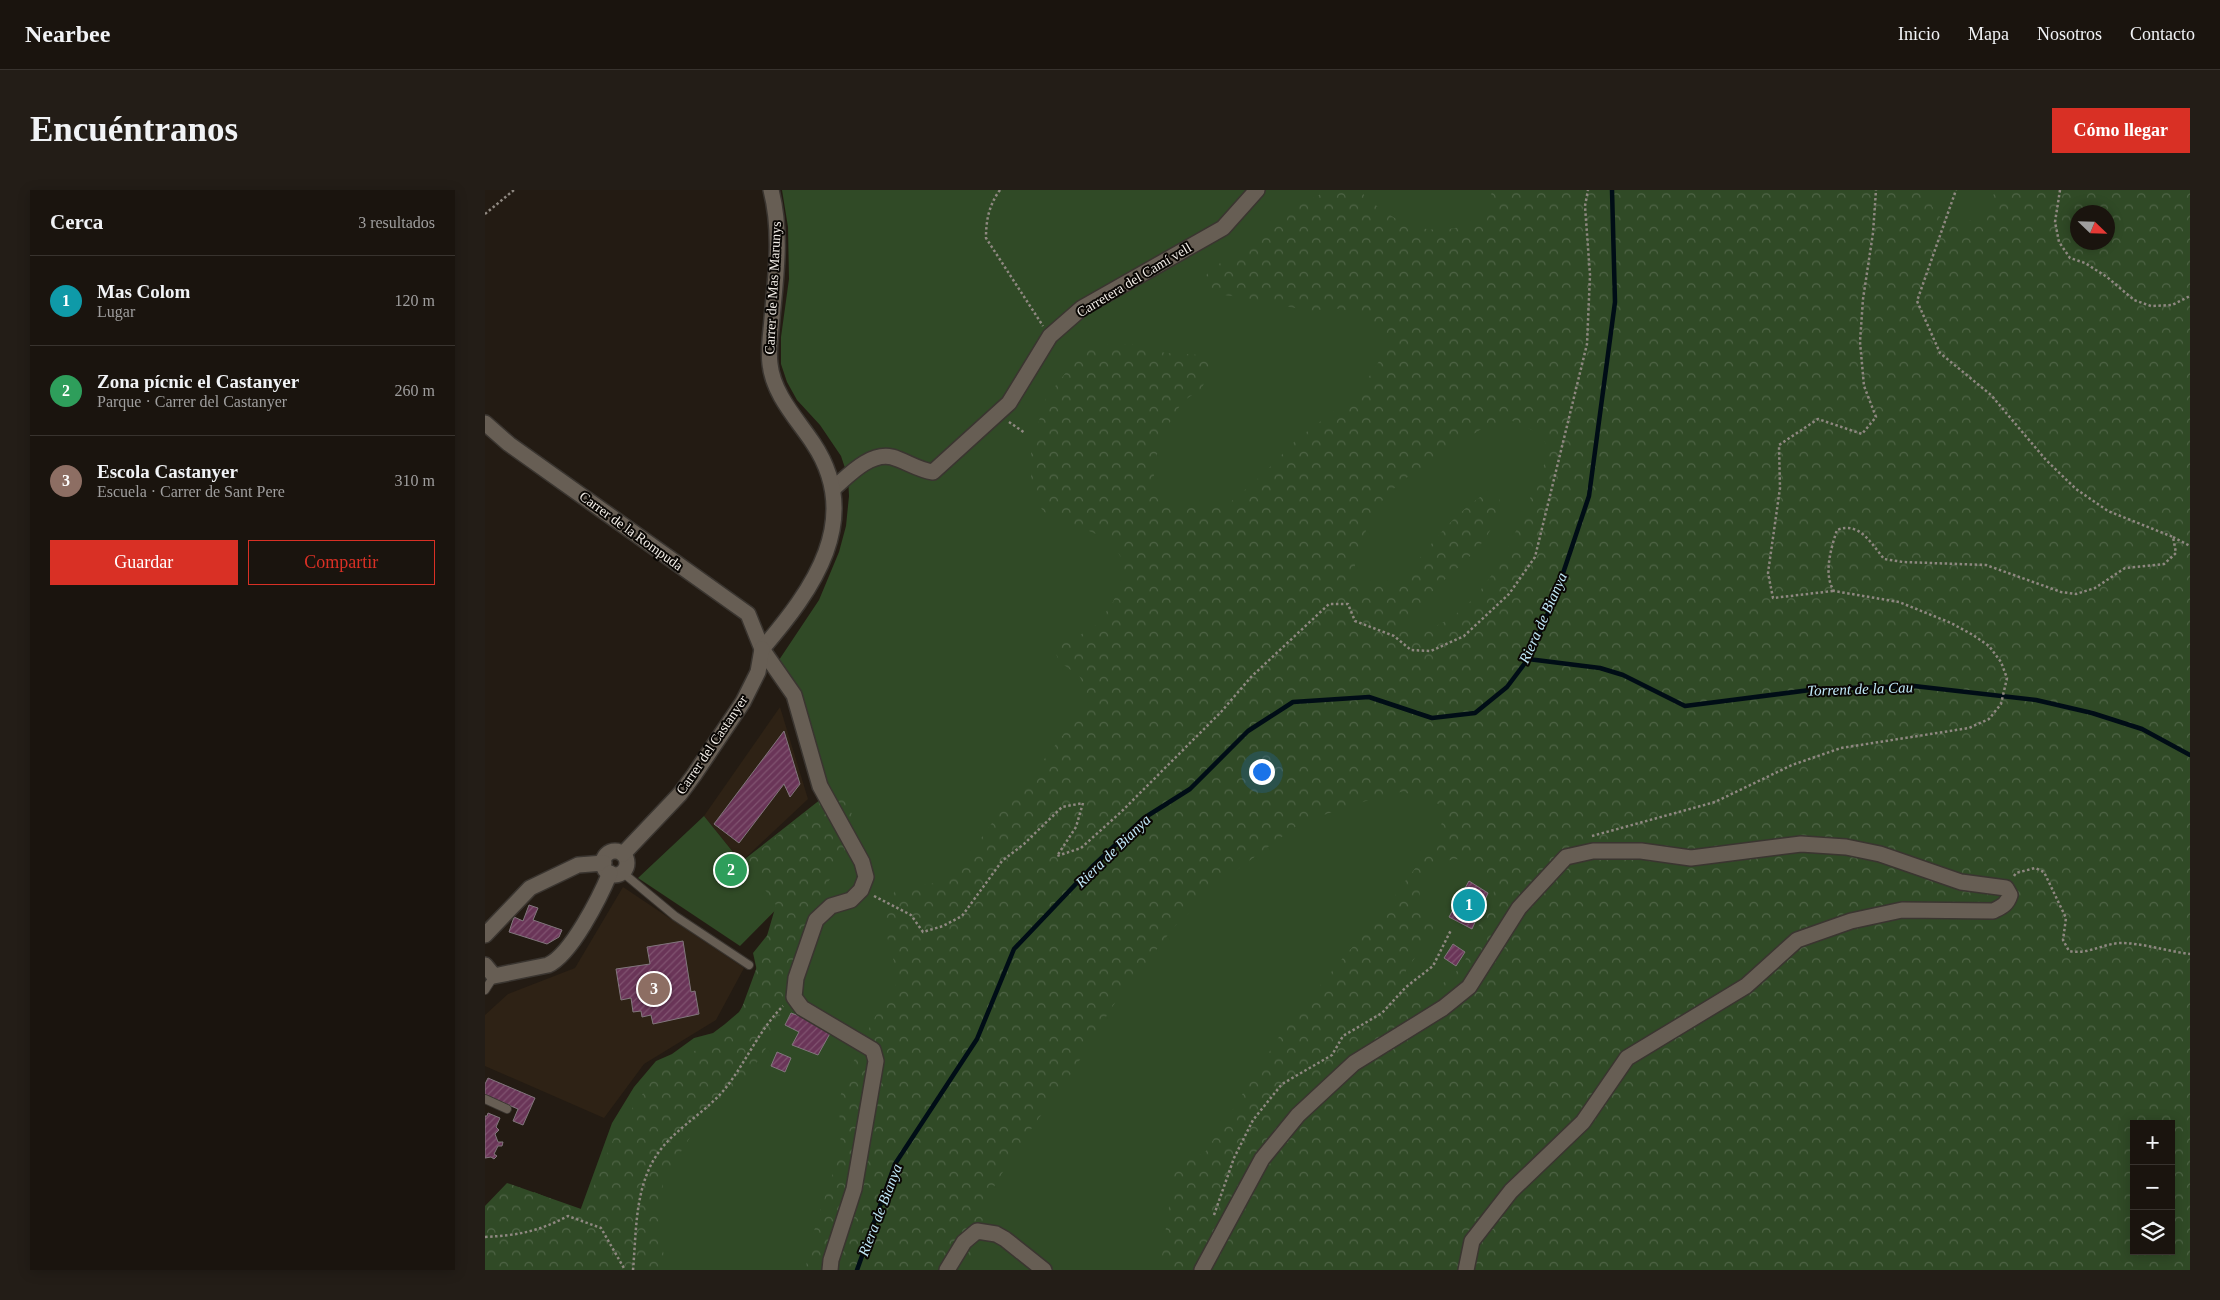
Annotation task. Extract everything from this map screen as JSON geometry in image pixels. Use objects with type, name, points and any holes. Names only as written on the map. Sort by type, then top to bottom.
[{"type":"street","name":"Carrer de Mas Marunys","points":[[762,649],[779,630],[817,574],[835,528],[834,488],[817,449],[776,388],[770,364],[778,217],[771,190]]},
{"type":"street","name":"Carretera del Camí vell","points":[[834,488],[864,463],[879,457],[891,457],[923,471],[933,472],[1009,403],[1050,336],[1082,308],[1223,228],[1257,190]]},
{"type":"street","name":"Carrer de la Rompuda","points":[[485,424],[509,444],[748,614],[762,649],[794,696],[820,786],[861,862],[867,877],[861,890]]},
{"type":"street","name":"Carrer del Castanyer","points":[[623,854],[680,794],[694,775],[743,702],[759,672],[762,649]]},
{"type":"street","points":[[1202,1270],[1261,1159],[1298,1116],[1354,1063],[1443,1008],[1469,987],[1519,908],[1566,857],[1593,851],[1641,851],[1691,858],[1810,844],[1846,847],[1880,854],[1961,882],[2006,888],[2010,895],[2008,900],[2003,906],[1993,910],[1902,910],[1851,921],[1797,940],[1746,986],[1627,1058],[1583,1122],[1511,1191],[1483,1227],[1473,1242],[1466,1270]]},
{"type":"street","points":[[485,935],[530,888],[578,865],[612,869],[627,861],[623,854],[618,851],[608,853],[612,869],[605,886],[568,949],[557,961],[548,965],[489,970]]},
{"type":"street","points":[[831,1270],[831,1260],[854,1189],[876,1061],[873,1050],[802,1008],[794,998],[796,978],[816,920],[831,906],[851,900],[861,890]]},
{"type":"street","points":[[947,1270],[964,1242],[977,1231],[996,1234],[1005,1239],[1043,1270]]},
{"type":"lane","points":[[612,869],[675,916],[749,965]]},
{"type":"lane","points":[[485,990],[489,970]]},
{"type":"lane","points":[[485,1099],[507,1109]]},
{"type":"path","points":[[485,214],[514,190]]},
{"type":"path","points":[[1000,190],[993,199],[986,221],[985,238],[1050,336]]},
{"type":"path","points":[[861,890],[911,915],[923,932],[943,926],[962,916],[1001,861],[1024,844],[1062,807],[1083,803],[1076,826],[1057,856],[1081,848],[1155,780],[1221,712],[1251,677],[1329,604],[1348,604],[1355,621],[1394,636],[1411,650],[1431,651],[1464,636],[1509,594],[1535,557],[1587,344],[1590,275],[1585,206],[1588,190]]},
{"type":"path","points":[[1590,837],[1715,802],[1791,765],[1841,748],[1969,728],[1989,719],[2001,704],[2007,678],[2001,662],[1989,646],[1951,623],[1899,602],[1834,591],[1773,598],[1768,574],[1780,488],[1779,445],[1818,419],[1863,434],[1876,417],[1864,386],[1861,342],[1863,299],[1873,233],[1876,190]]},
{"type":"path","points":[[1956,190],[1917,301],[1940,354],[1991,394],[2046,460],[2076,489],[2108,512],[2173,537],[2190,546]]},
{"type":"path","points":[[2061,190],[2055,222],[2059,242],[2069,258],[2085,263],[2107,277],[2134,300],[2151,306],[2172,305],[2190,296]]},
{"type":"path","points":[[997,414],[1025,433]]},
{"type":"path","points":[[1834,591],[1828,583],[1831,548],[1837,530],[1846,526],[1866,536],[1884,558],[1903,562],[1985,565],[2061,592],[2076,594],[2095,588],[2125,568],[2164,564],[2176,553],[2173,537]]},
{"type":"path","points":[[2006,888],[2016,873],[2035,868],[2044,872],[2066,918],[2063,940],[2069,951],[2078,953],[2116,943],[2190,954]]},
{"type":"path","points":[[633,1270],[639,1195],[654,1158],[668,1142],[724,1090],[763,1028],[782,1007],[794,998]]},
{"type":"path","points":[[485,1237],[522,1234],[548,1226],[568,1216],[601,1228],[625,1270]]},
{"type":"shaded area","points":[[780,707],[808,799],[741,862],[704,816]]},
{"type":"shaded area","points":[[623,887],[744,968],[716,1020],[644,1064],[604,1118],[485,1066],[485,1015],[508,994],[575,968]]},
{"type":"green space","points":[[782,190],[2190,190],[2190,1270],[485,1270],[519,1233],[534,1192],[580,1211],[612,1123],[634,1087],[656,1061],[672,1054],[694,1038],[713,1033],[739,1012],[759,980],[753,953],[839,846],[740,946],[638,878],[704,816],[741,862],[821,799],[791,705],[771,672],[819,600],[839,552],[846,526],[849,496],[848,477],[841,456],[820,425],[797,400],[787,382],[781,364],[781,337],[789,279],[788,227]]},
{"type":"green space","points":[[1328,190],[1359,190],[1391,216],[1403,222],[1428,229],[1441,230],[1464,226],[1481,217],[1490,202],[1492,190],[1939,190],[1932,206],[1937,214],[1950,221],[1962,222],[1969,221],[1980,215],[1996,190],[2190,190],[2190,1270],[1160,1270],[1174,1171],[1206,1151],[1284,1029],[1347,953],[1386,912],[1399,889],[1427,853],[1440,831],[1445,807],[1423,797],[1401,792],[1375,798],[1302,822],[1230,875],[1174,927],[1112,1007],[1073,1071],[1016,1150],[992,1190],[967,1270],[805,1270],[816,1223],[840,1153],[841,1127],[838,1106],[844,1082],[873,1020],[899,980],[886,933],[884,910],[896,889],[944,881],[958,869],[992,823],[1066,731],[1088,699],[1080,677],[1060,662],[1049,641],[1075,638],[1096,625],[1112,604],[1122,582],[1121,557],[1108,539],[1044,512],[1031,494],[1031,447],[1046,398],[1077,358],[1097,345],[1143,344],[1165,353],[1202,355],[1213,368],[1201,389],[1182,402],[1169,424],[1159,447],[1153,470],[1157,492],[1175,508],[1225,507],[1262,475],[1296,440],[1357,391],[1372,373],[1384,353],[1384,328],[1359,313],[1334,308],[1310,311],[1241,297],[1196,292],[1210,269],[1256,243],[1275,228],[1291,210]],"holes":[[[1510,420],[1532,430],[1542,438],[1547,448],[1546,460],[1525,510],[1499,563],[1483,587],[1464,608],[1442,623],[1416,632],[1407,625],[1431,593],[1477,549],[1489,533],[1497,515],[1500,494],[1488,492],[1475,500],[1452,521],[1403,579],[1391,583],[1380,585],[1358,580],[1355,557],[1368,526],[1385,496],[1410,475],[1486,426]],[[1456,859],[1472,864],[1489,874],[1494,883],[1492,898],[1462,965],[1445,982],[1434,989],[1417,988],[1409,981],[1406,970],[1431,936],[1436,926],[1421,902],[1420,894],[1423,879],[1434,867],[1448,860]]]},
{"type":"green space","points":[[836,789],[854,818],[856,838],[825,887],[802,930],[780,1016],[765,1050],[743,1084],[691,1136],[666,1175],[663,1182],[659,1232],[667,1270],[485,1270],[485,1206],[507,1183],[584,1210],[618,1128],[662,1067],[733,1032],[762,953],[776,905],[745,862]]},
{"type":"building","points":[[784,731],[800,784],[790,797],[784,784],[739,843],[714,824]]},
{"type":"building","points":[[1469,881],[1488,893],[1472,929],[1449,917]]},
{"type":"building","points":[[529,905],[538,908],[533,920],[562,930],[559,937],[547,944],[509,932],[514,917],[523,921]]},
{"type":"building","points":[[683,941],[691,992],[695,991],[699,1014],[653,1024],[651,1015],[642,1017],[641,1011],[633,1012],[631,998],[621,1000],[616,969],[650,964],[647,947]]},
{"type":"building","points":[[1453,944],[1465,952],[1456,966],[1444,958]]},
{"type":"building","points":[[791,1013],[833,1028],[818,1055],[792,1045],[799,1032],[785,1025]]},
{"type":"building","points":[[777,1052],[791,1058],[785,1072],[771,1066]]},
{"type":"building","points":[[488,1078],[535,1098],[523,1125],[513,1121],[518,1109],[485,1095],[485,1084]]},
{"type":"building","points":[[488,1113],[500,1118],[496,1127],[499,1130],[495,1134],[498,1142],[503,1142],[502,1146],[498,1146],[494,1154],[497,1156],[494,1159],[491,1157],[485,1158],[485,1116]]},
{"type":"waterway","name":"Riera de Bianya","points":[[857,1270],[895,1164],[977,1039],[1014,949],[1092,867],[1144,818],[1190,789],[1248,731],[1293,702],[1369,697],[1432,718],[1475,713],[1507,687],[1528,659],[1555,597],[1589,496],[1615,302],[1612,190]]},
{"type":"waterway","name":"Torrent de la Cau","points":[[1528,659],[1600,668],[1623,675],[1685,706],[1818,689],[1914,686],[2036,700],[2092,713],[2142,729],[2190,755]]},
{"type":"place","name":"Zona pícnic el Castanyer","points":[[731,870]]},
{"type":"place","name":"Mas Colom","points":[[1469,905]]},
{"type":"place","name":"Escola Castanyer","points":[[654,989]]}]
